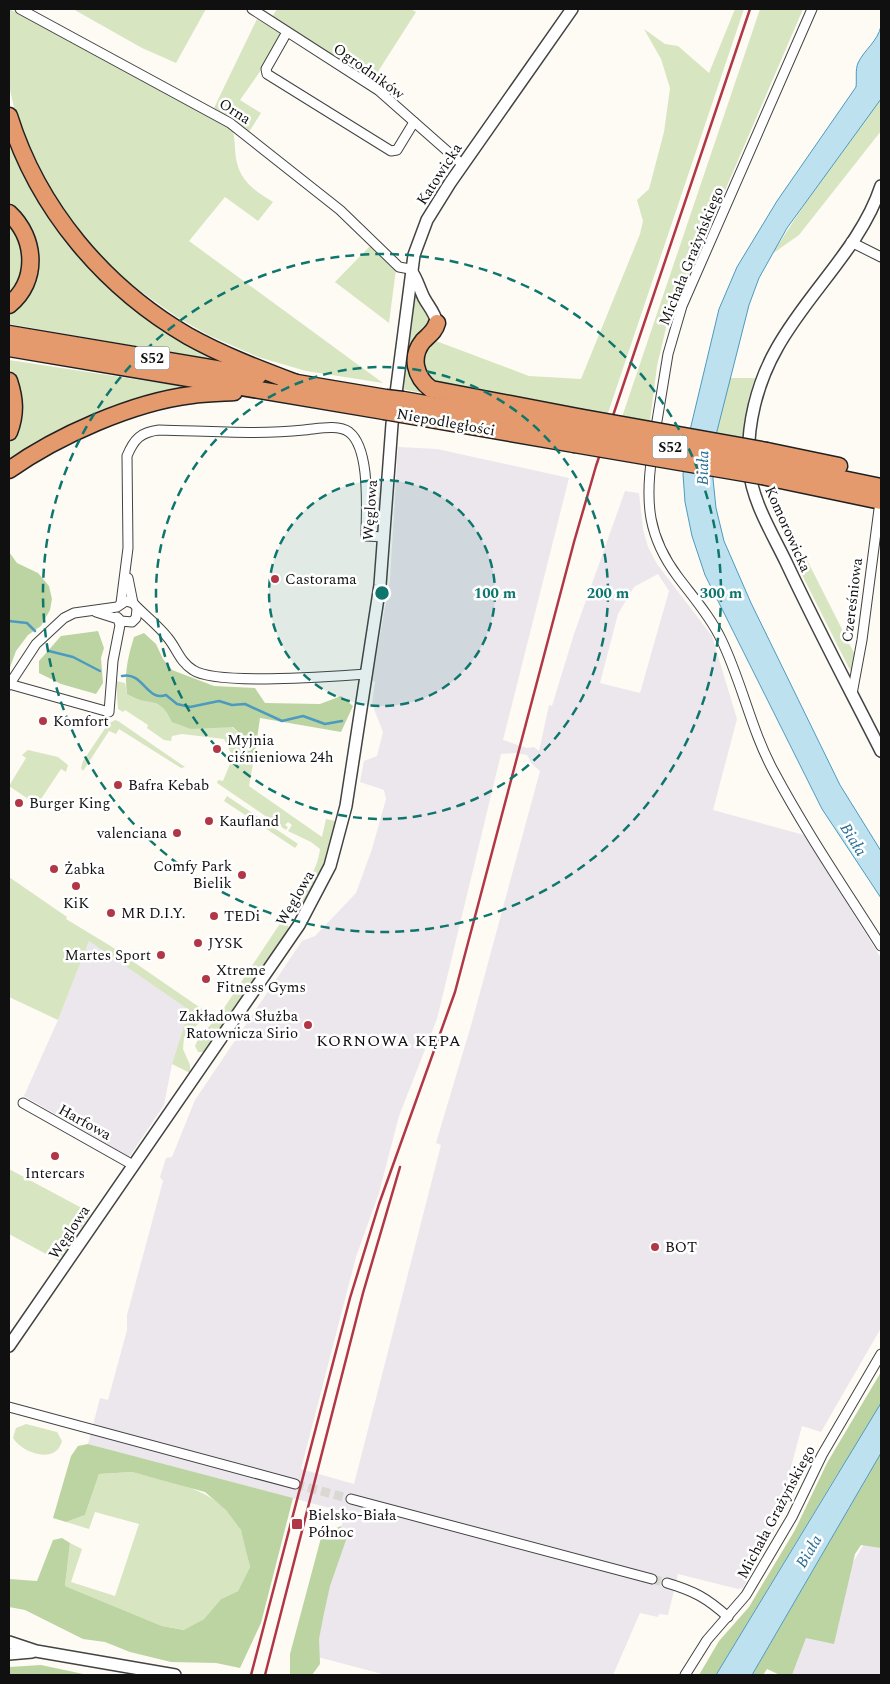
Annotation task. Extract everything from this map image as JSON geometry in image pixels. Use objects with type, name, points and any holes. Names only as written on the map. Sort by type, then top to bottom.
[{"type":"highway","points":[[9,116],[20,147],[49,203],[69,232],[98,266],[150,310],[188,336],[241,362],[296,383]]},
{"type":"highway","points":[[9,213],[24,232],[31,254],[27,281],[16,299],[9,305]]},
{"type":"highway","points":[[438,323],[434,331],[417,351],[416,372],[422,382],[431,389],[576,431]]},
{"type":"highway","name":"Niepodległości","points":[[9,334],[296,383],[402,407],[576,431],[765,463],[881,487]]},
{"type":"highway","name":"Niepodległości","points":[[9,348],[264,391],[385,404]]},
{"type":"highway","points":[[9,381],[14,395],[15,410],[9,432]]},
{"type":"highway","points":[[9,470],[75,433],[136,409],[191,395],[264,391]]},
{"type":"highway","points":[[765,463],[822,462],[881,480]]},
{"type":"highway","name":"Niepodległości","points":[[765,463],[880,505]]},
{"type":"street","name":"Orna","points":[[20,9],[230,123],[340,210],[399,267],[410,269]]},
{"type":"street","name":"Ogrodników","points":[[252,9],[378,90],[463,165]]},
{"type":"street","name":"Katowicka","points":[[396,383],[410,269],[425,225],[463,165],[572,9]]},
{"type":"street","name":"Michała Grażyńskiego","points":[[812,9],[691,284],[674,329],[663,383],[650,466],[649,514],[656,539],[667,560],[720,637],[736,674],[755,734],[774,772],[881,946]]},
{"type":"street","points":[[287,32],[266,69],[267,74],[391,151],[397,150],[414,122]]},
{"type":"street","name":"Komorowicka","points":[[881,186],[870,213],[783,336],[769,362],[760,385],[753,414],[749,467],[752,487],[759,505],[881,752]]},
{"type":"street","points":[[851,242],[881,257]]},
{"type":"street","points":[[410,269],[418,279],[423,295],[436,315],[438,323]]},
{"type":"street","name":"Węglowa","points":[[9,1346],[299,925],[323,882],[342,828],[367,674],[380,584],[396,383]]},
{"type":"street","points":[[367,674],[313,678],[215,678],[194,671],[180,658],[169,639],[159,628],[135,606],[126,601],[119,605],[74,613],[54,625],[25,658],[9,684],[109,712],[113,661],[117,649],[133,621],[135,606],[127,565],[127,456],[133,442],[145,432],[159,430],[291,432],[334,428],[349,432],[358,445],[365,470],[366,536],[384,537]]},
{"type":"street","name":"Czereśniowa","points":[[852,694],[862,640],[880,505]]},
{"type":"street","points":[[117,649],[118,619],[116,613],[127,565]]},
{"type":"street","points":[[88,611],[126,623],[133,621],[159,628]]},
{"type":"street","name":"Harfowa","points":[[23,1103],[133,1164]]},
{"type":"street","name":"Michała Grażyńskiego","points":[[685,1675],[708,1640],[746,1595],[792,1517],[819,1460],[881,1354]]},
{"type":"street","points":[[9,1407],[295,1484]]},
{"type":"street","points":[[351,1499],[652,1579]]},
{"type":"street","points":[[667,1583],[695,1592],[711,1601],[728,1617]]},
{"type":"street","points":[[9,1642],[36,1652],[175,1675]]},
{"type":"street","points":[[9,1654],[36,1652]]},
{"type":"shaded area","points":[[398,447],[437,449],[569,478],[503,740],[527,748],[534,747],[539,751],[549,705],[552,706],[574,634],[625,491],[639,493],[643,529],[648,547],[657,564],[712,636],[737,719],[713,810],[804,835],[881,958],[881,1328],[821,1432],[802,1426],[773,1534],[743,1588],[738,1589],[678,1574],[668,1615],[659,1614],[658,1617],[640,1613],[613,1675],[386,1675],[314,1656],[330,1572],[345,1512],[88,1444],[100,1398],[108,1400],[127,1330],[127,1315],[163,1181],[160,1177],[166,1158],[172,1157],[195,1100],[302,941],[315,936],[356,893],[372,849],[386,799],[384,790],[360,782],[364,761],[377,756],[383,732],[372,704],[375,682],[372,680],[390,580]],"holes":[[[658,574],[669,591],[640,693],[600,683],[618,614],[634,587]],[[515,753],[527,755],[532,764],[540,771],[472,1022],[436,1143],[441,1145],[354,1484],[301,1469],[356,1257],[379,1193],[399,1116],[437,1019],[501,754]]]},
{"type":"shaded area","points":[[89,941],[189,1010],[172,1064],[164,1105],[129,1157],[24,1096],[58,1020]]},
{"type":"shaded area","points":[[881,1517],[881,1675],[792,1675],[806,1638]]},
{"type":"green space","points":[[9,9],[232,128],[237,163],[242,176],[256,191],[273,202],[258,221],[225,197],[189,241],[383,383],[306,371],[258,357],[208,335],[177,317],[136,288],[95,253],[61,210],[17,120],[9,86]]},
{"type":"green space","points":[[73,9],[206,9],[176,63],[142,48]]},
{"type":"green space","points":[[277,9],[411,9],[416,12],[372,81],[272,17]]},
{"type":"green space","points":[[735,9],[744,9],[607,416],[430,381],[425,370],[424,360],[427,350],[436,341],[529,376],[581,379],[640,234],[643,221],[637,200],[649,189],[664,132],[670,88],[661,59],[644,29],[665,44],[678,46],[709,73]]},
{"type":"green space","points":[[760,9],[803,9],[666,328],[657,366],[650,421],[622,417]]},
{"type":"green space","points":[[257,19],[281,33],[259,73],[240,100],[261,113],[249,132],[214,108]]},
{"type":"green space","points":[[881,99],[881,131],[799,235],[772,254],[810,196]]},
{"type":"green space","points":[[9,133],[68,242],[233,363],[9,324],[9,313],[36,275],[9,205]]},
{"type":"green space","points":[[9,224],[22,245],[23,274],[9,298]]},
{"type":"green space","points":[[371,245],[396,269],[389,323],[335,282]]},
{"type":"green space","points":[[415,286],[430,318],[429,324],[417,339],[428,394],[402,389]]},
{"type":"green space","points":[[9,360],[199,389],[9,462],[9,445],[18,425]]},
{"type":"green space","points":[[729,378],[755,378],[749,397],[744,439],[716,433]]},
{"type":"green space","points":[[788,547],[804,554],[855,655],[853,676]]},
{"type":"green space","points":[[9,552],[17,563],[38,573],[49,586],[52,599],[50,610],[41,626],[28,635],[16,651],[9,670]]},
{"type":"green space","points":[[98,631],[104,648],[101,658],[103,683],[96,694],[61,684],[39,673],[39,661],[61,636]]},
{"type":"green space","points":[[144,633],[156,644],[163,659],[172,670],[214,686],[255,688],[265,703],[320,704],[341,696],[353,706],[341,732],[260,718],[255,753],[243,758],[241,735],[233,727],[191,729],[172,722],[167,713],[158,704],[134,698],[127,694],[126,672],[128,658],[134,637]]},
{"type":"green space","points":[[116,681],[125,683],[127,694],[135,699],[151,702],[213,725],[232,727],[241,735],[243,758],[255,753],[249,786],[322,837],[326,819],[335,821],[337,825],[330,855],[301,912],[294,914],[289,910],[309,881],[319,857],[320,849],[311,842],[288,831],[292,825],[288,822],[285,825],[288,827],[286,830],[217,783],[218,780],[223,781],[231,759],[230,751],[224,739],[182,734],[172,736],[171,741],[164,740],[147,728],[148,725],[125,710],[123,712],[118,709]]},
{"type":"green space","points":[[115,720],[185,767],[181,768],[119,729],[116,734],[109,731],[83,771],[81,768],[83,761],[108,724]]},
{"type":"green space","points":[[28,750],[58,757],[68,765],[66,772],[61,769],[37,805],[9,786],[26,758],[22,755]]},
{"type":"green space","points":[[227,796],[298,844],[295,848],[224,801]]},
{"type":"green space","points":[[9,877],[67,917],[66,919],[109,945],[202,1009],[203,1019],[184,1038],[183,1049],[190,1065],[190,1073],[172,1064],[189,1010],[89,941],[58,1020],[9,997]]},
{"type":"green space","points":[[281,922],[288,925],[289,931],[205,1052],[198,1052],[195,1046],[199,1037],[218,1017]]},
{"type":"green space","points":[[9,1169],[91,1213],[59,1261],[9,1234]]},
{"type":"green space","points":[[881,1372],[881,1403],[870,1423],[716,1675],[699,1675],[719,1641],[749,1607],[795,1530],[827,1463]]},
{"type":"green space","points":[[26,1424],[57,1432],[62,1441],[59,1448],[53,1453],[46,1455],[31,1452],[17,1443],[13,1438],[16,1428]]},
{"type":"green space","points":[[88,1444],[293,1498],[261,1623],[240,1668],[216,1663],[171,1662],[130,1652],[105,1642],[83,1639],[25,1610],[9,1607],[9,1579],[37,1581],[53,1540],[62,1538],[70,1543],[65,1586],[162,1626],[184,1630],[204,1619],[221,1599],[238,1591],[250,1567],[241,1530],[226,1510],[205,1492],[132,1472],[99,1474],[85,1515],[66,1522],[53,1518],[71,1456],[78,1446]]},
{"type":"green space","points":[[881,1453],[881,1548],[861,1545],[855,1554],[834,1644],[806,1638],[792,1675],[780,1675],[767,1669],[763,1675],[752,1675]]},
{"type":"green space","points":[[132,1472],[194,1489],[208,1496],[232,1516],[243,1534],[250,1567],[238,1591],[221,1599],[204,1619],[185,1630],[162,1626],[65,1586],[70,1543],[82,1549],[71,1582],[115,1596],[139,1524],[95,1512],[89,1529],[66,1522],[85,1515],[99,1474]]},
{"type":"green space","points":[[341,1526],[346,1540],[330,1586],[324,1613],[319,1639],[320,1664],[312,1675],[290,1675],[290,1654],[322,1534]]},
{"type":"green space","points":[[41,1665],[88,1675],[9,1675],[9,1667]]},
{"type":"water","name":"Biała","points":[[881,26],[881,99],[787,228],[759,278],[749,305],[715,439],[713,479],[716,508],[724,541],[751,603],[840,785],[881,851],[881,898],[822,809],[705,575],[692,536],[685,502],[683,474],[691,426],[719,309],[737,267],[777,201],[856,87],[858,63],[874,41]]},
{"type":"water","name":"Biała","points":[[881,1403],[881,1453],[752,1675],[716,1675]]},
{"type":"waterway","points":[[9,621],[27,623],[35,631]]},
{"type":"waterway","points":[[49,651],[73,657],[100,671]]},
{"type":"waterway","points":[[122,676],[135,678],[154,694],[166,695],[177,704],[190,707],[219,701],[232,705],[245,704],[282,721],[303,716],[325,724],[342,721]]},
{"type":"tunnel","points":[[295,1484],[351,1499]]},
{"type":"tunnel","points":[[652,1579],[667,1583]]},
{"type":"railway","points":[[251,1675],[350,1298],[379,1204],[455,992],[574,542],[596,466],[750,9]]},
{"type":"railway","points":[[265,1675],[363,1293],[400,1167]]},
{"type":"place","name":"Castorama","points":[[275,579]]},
{"type":"place","name":"Komfort","points":[[43,721]]},
{"type":"place","name":"Myjnia ciśnieniowa 24h","points":[[217,749]]},
{"type":"place","name":"Bafra Kebab","points":[[118,785]]},
{"type":"place","name":"Burger King","points":[[19,803]]},
{"type":"place","name":"Kaufland","points":[[209,821]]},
{"type":"place","name":"valenciana","points":[[177,833]]},
{"type":"place","name":"Żabka","points":[[54,869]]},
{"type":"place","name":"Comfy Park Bielik","points":[[242,875]]},
{"type":"place","name":"KiK","points":[[76,886]]},
{"type":"place","name":"MR D.I.Y.","points":[[111,913]]},
{"type":"place","name":"TEDi","points":[[214,916]]},
{"type":"place","name":"JYSK","points":[[198,943]]},
{"type":"place","name":"Martes Sport","points":[[161,955]]},
{"type":"place","name":"Xtreme Fitness Gyms","points":[[206,979]]},
{"type":"place","name":"Zakładowa Służba Ratownicza Sirio","points":[[308,1025]]},
{"type":"place","name":"Intercars","points":[[55,1156]]},
{"type":"place","name":"BOT","points":[[655,1247]]},
{"type":"place","name":"Bielsko-Biała Północ","points":[[297,1524]]},
{"type":"district","name":"KORNOWA KĘPA","points":[[389,1040]]}]
